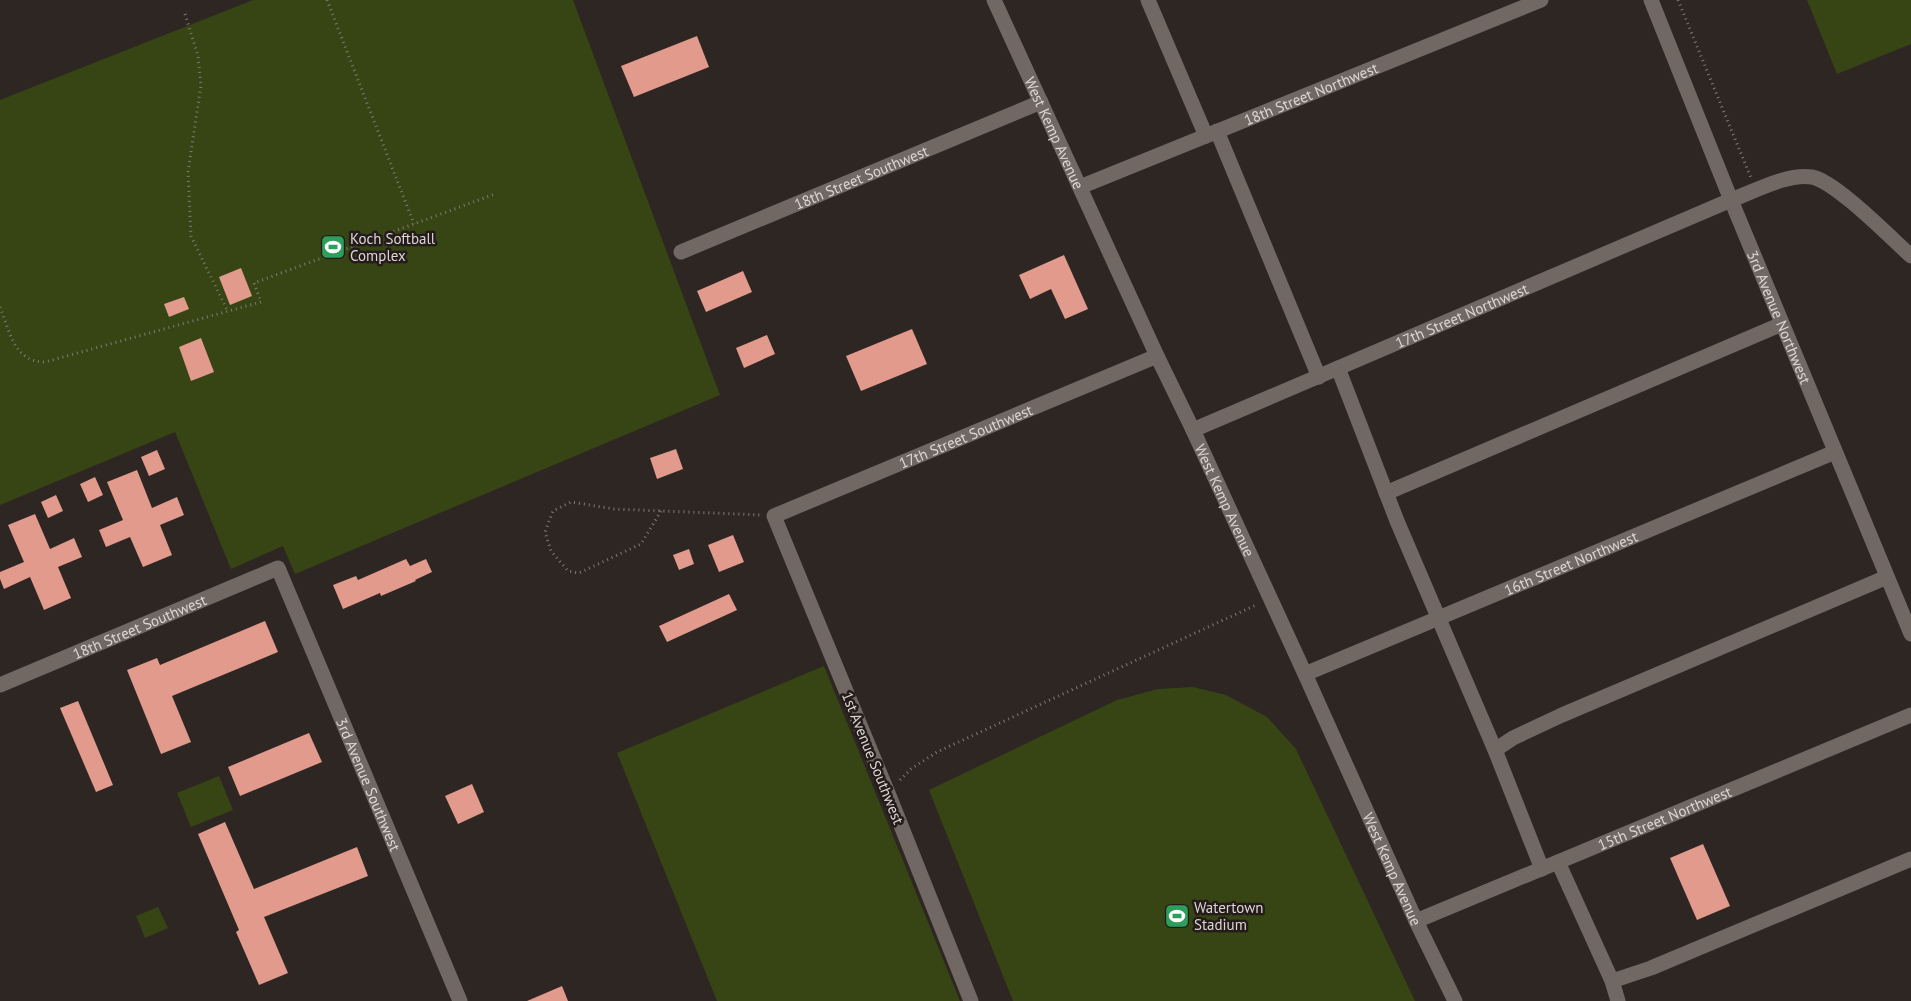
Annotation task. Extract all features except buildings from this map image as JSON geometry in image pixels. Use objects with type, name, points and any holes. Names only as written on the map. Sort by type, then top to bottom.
[{"type":"street","name":"West Kemp Avenue","points":[[994,0],[1157,356],[1306,674],[1416,921],[1455,1001]]},
{"type":"street","points":[[1148,0],[1211,134],[1319,377]]},
{"type":"street","name":"18th Street Northwest","points":[[1080,187],[1541,0]]},
{"type":"street","name":"3rd Avenue Northwest","points":[[1651,0],[1731,200],[1911,634]]},
{"type":"street","name":"18th Street Southwest","points":[[681,252],[1041,102]]},
{"type":"street","name":"17th Street Northwest","points":[[1193,430],[1731,200],[1787,179],[1813,177],[1840,192],[1911,256]]},
{"type":"street","points":[[1386,493],[1782,324]]},
{"type":"street","name":"17th Street Southwest","points":[[774,516],[1157,356]]},
{"type":"street","points":[[1338,368],[1386,493],[1495,750],[1542,869]]},
{"type":"street","name":"16th Street Northwest","points":[[1306,674],[1835,452]]},
{"type":"street","name":"1st Avenue Southwest","points":[[774,516],[888,793],[970,1001]]},
{"type":"street","name":"18th Street Southwest","points":[[0,684],[278,568]]},
{"type":"street","name":"3rd Avenue Southwest","points":[[278,568],[460,1001]]},
{"type":"street","points":[[1495,750],[1513,738],[1562,715],[1887,577]]},
{"type":"street","name":"15th Street Northwest","points":[[1416,921],[1911,714]]},
{"type":"street","points":[[1612,981],[1675,958],[1911,859]]},
{"type":"street","points":[[1558,862],[1612,981],[1618,1001]]},
{"type":"path","points":[[326,0],[414,224]]},
{"type":"path","points":[[1678,0],[1756,191]]},
{"type":"path","points":[[185,14],[198,56],[201,86],[188,172],[191,236],[228,312]]},
{"type":"path","points":[[0,307],[16,348],[28,359],[46,362],[261,302],[254,283],[495,194]]},
{"type":"path","points":[[661,511],[641,544],[579,573],[568,571],[551,551],[545,532],[553,511],[571,502],[614,509],[661,511],[774,516]]},
{"type":"path","points":[[888,793],[911,769],[937,752],[1270,598]]},
{"type":"green space","name":"Koch Softball Complex","points":[[253,0],[573,0],[720,395],[295,574],[283,546],[231,569],[175,432],[0,505],[0,100]]},
{"type":"green space","points":[[1807,0],[1911,0],[1911,44],[1837,74]]},
{"type":"green space","points":[[824,666],[960,1001],[717,1001],[617,753]]},
{"type":"green space","name":"Watertown Stadium","points":[[1193,687],[1226,695],[1267,717],[1296,749],[1415,1001],[1013,1001],[929,790],[1117,700],[1158,689]]},
{"type":"green space","points":[[219,776],[233,810],[191,827],[177,793]]},
{"type":"green space","points":[[158,907],[168,928],[145,938],[136,916]]},
{"type":"place","name":"Koch Softball Complex","points":[[333,247]]},
{"type":"place","name":"Watertown Stadium","points":[[1177,916]]}]
